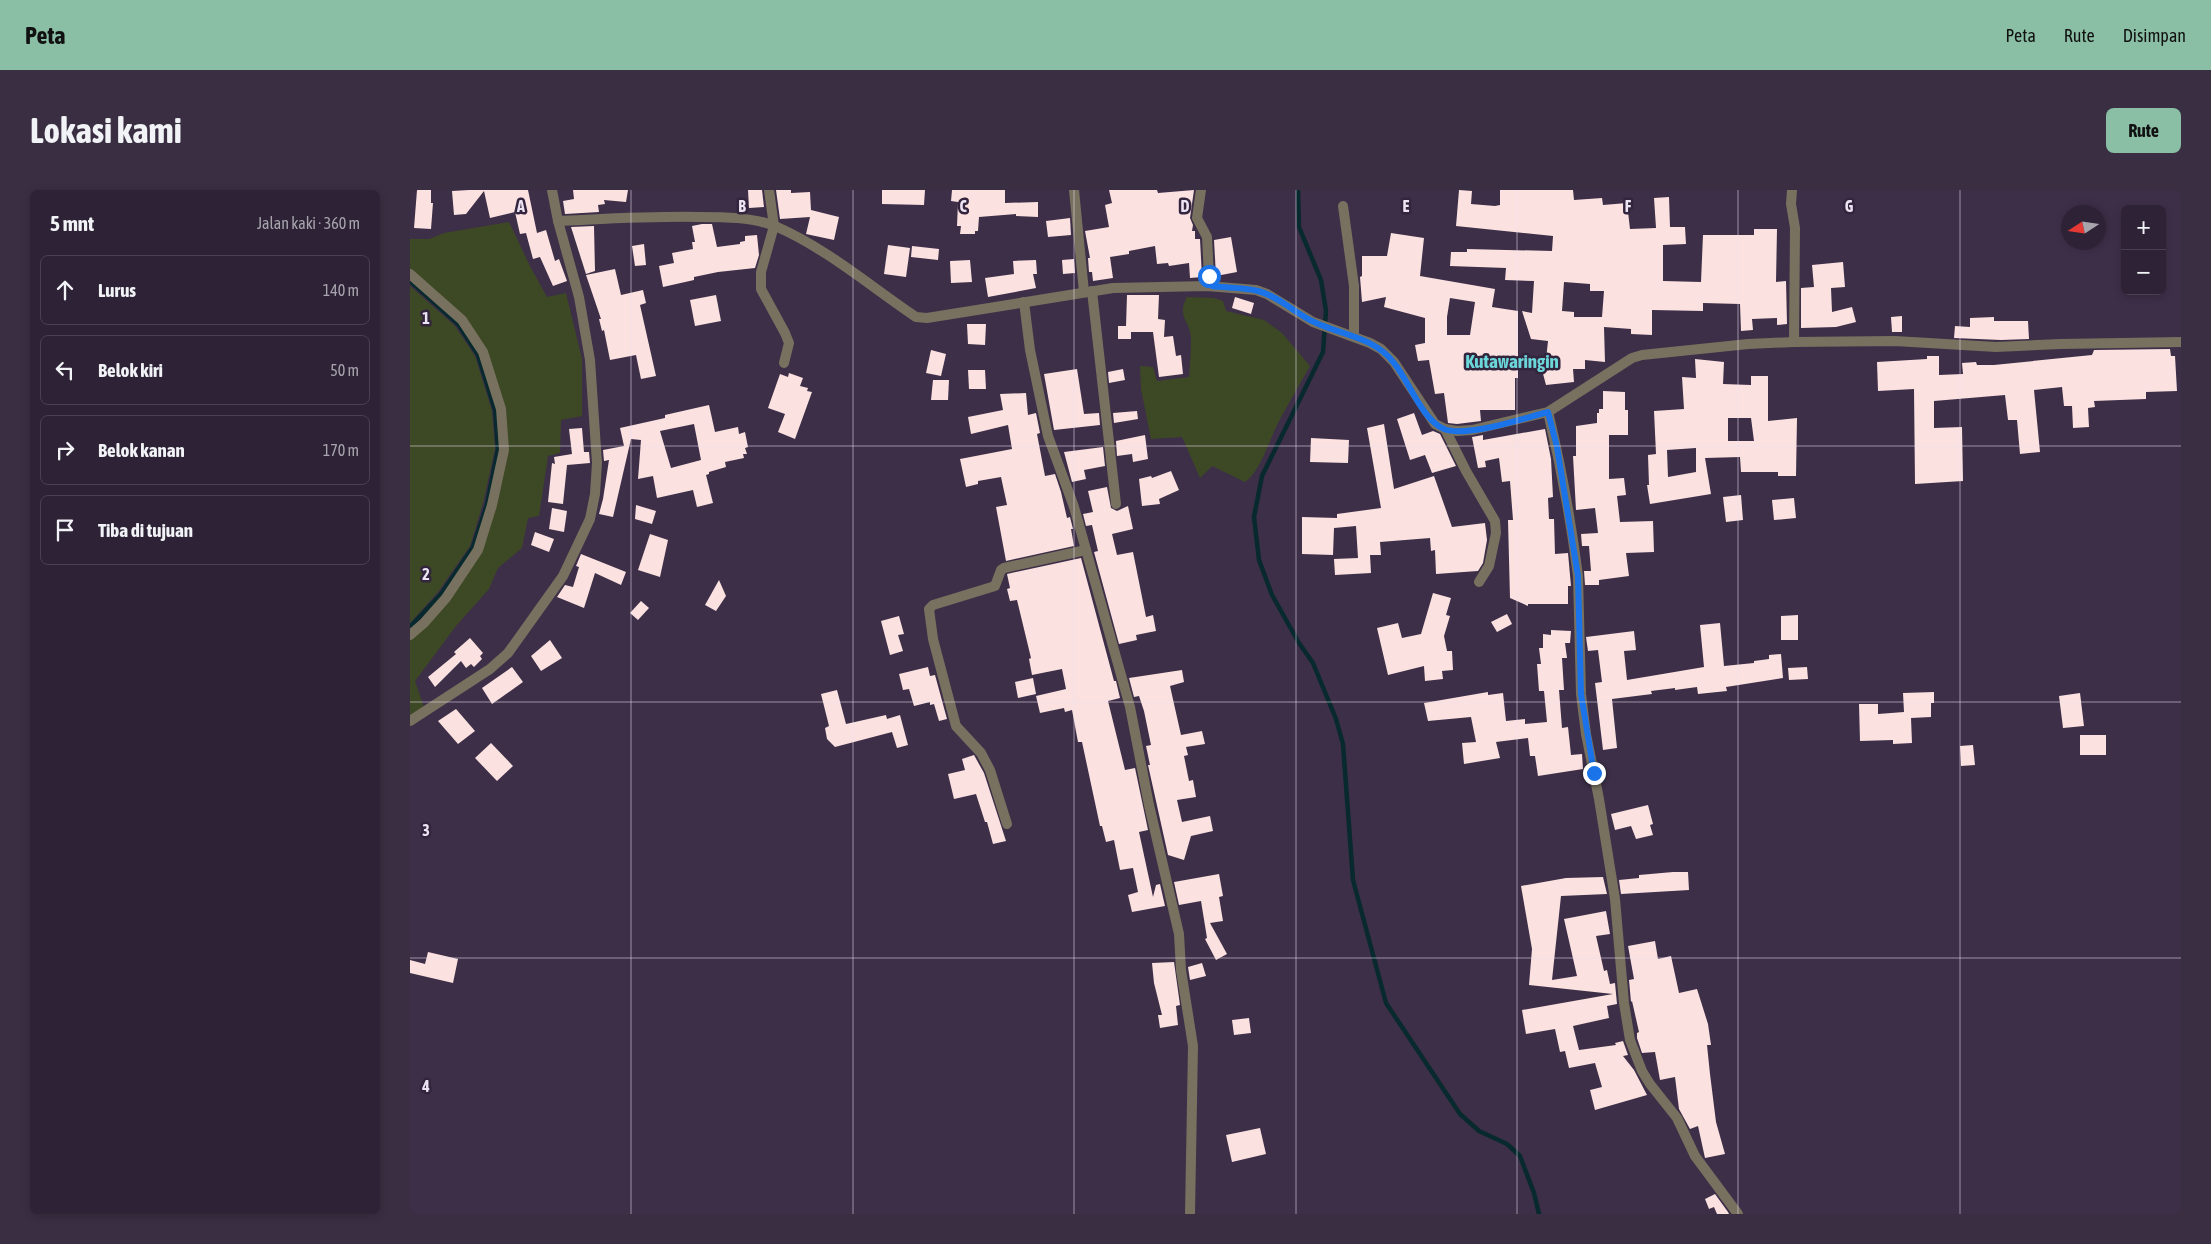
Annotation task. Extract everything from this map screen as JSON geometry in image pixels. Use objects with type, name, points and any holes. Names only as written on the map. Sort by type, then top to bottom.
[{"type":"street","points":[[410,721],[490,669],[508,653],[563,576],[590,519],[595,494],[597,463],[590,360],[579,297],[558,221],[552,190]]},
{"type":"street","points":[[769,190],[774,226],[760,281],[761,288],[785,333],[788,343],[784,363]]},
{"type":"street","points":[[1074,190],[1116,504]]},
{"type":"street","points":[[1201,190],[1197,218],[1207,237],[1209,276],[1212,286]]},
{"type":"street","points":[[1792,190],[1791,204],[1796,228],[1794,342]]},
{"type":"street","points":[[1343,206],[1354,286],[1351,335]]},
{"type":"street","points":[[558,221],[666,216],[732,217],[774,226],[858,275],[916,317],[927,318],[1113,288],[1212,286],[1256,290],[1267,294],[1313,322],[1351,335],[1381,350],[1394,362],[1435,424],[1445,429],[1457,431],[1472,430],[1548,412],[1637,356],[1748,344],[1794,342],[1895,341],[1996,348],[2060,344],[2181,342]]},
{"type":"street","points":[[410,274],[462,320],[483,352],[501,409],[504,450],[492,505],[478,550],[446,598],[424,623],[410,635]]},
{"type":"street","points":[[1024,302],[1030,350],[1048,436],[1074,507],[1130,707],[1149,805],[1179,934],[1181,970],[1193,1046],[1190,1214]]},
{"type":"street","points":[[1548,412],[1557,447],[1577,566],[1581,694],[1586,734],[1600,799],[1615,899],[1624,1003],[1630,1040],[1642,1071],[1650,1084],[1677,1118],[1695,1156],[1738,1214]]},
{"type":"street","points":[[1445,429],[1466,471],[1495,521],[1496,533],[1489,566],[1479,582]]},
{"type":"street","points":[[1007,824],[990,770],[981,754],[956,726],[938,656],[929,609],[933,605],[995,586],[1001,570],[1004,568],[1086,550]]},
{"type":"green space","points":[[509,222],[547,297],[566,293],[582,359],[582,416],[561,420],[560,453],[548,456],[539,516],[528,518],[522,548],[498,568],[489,589],[456,626],[415,681],[424,707],[410,715],[410,637],[480,551],[506,450],[485,351],[410,271],[410,239],[429,239],[444,233]]},
{"type":"green space","points":[[410,286],[455,326],[475,356],[492,411],[495,449],[483,503],[470,546],[438,592],[410,623]]},
{"type":"green space","points":[[1187,297],[1214,298],[1223,301],[1226,311],[1264,320],[1282,333],[1310,366],[1279,421],[1256,470],[1245,482],[1212,466],[1200,478],[1182,437],[1151,439],[1141,389],[1140,366],[1153,367],[1157,381],[1189,377],[1191,338],[1183,314]]},
{"type":"building","points":[[417,190],[431,190],[431,203],[433,203],[431,229],[414,228]]},
{"type":"building","points":[[528,190],[537,233],[546,230],[555,261],[559,259],[567,281],[553,286],[540,257],[533,259],[526,233],[520,234],[515,212],[490,218],[484,191],[466,214],[454,215],[452,191]]},
{"type":"building","points":[[573,190],[628,190],[626,202],[604,200],[605,204],[598,205],[599,212],[565,214],[563,201],[574,199]]},
{"type":"building","points":[[748,190],[762,190],[764,207],[749,208]]},
{"type":"building","points":[[776,190],[791,190],[791,193],[810,192],[811,210],[839,217],[834,240],[806,234],[810,217],[780,219]]},
{"type":"building","points":[[882,190],[925,190],[924,205],[882,204]]},
{"type":"building","points":[[952,190],[1005,190],[1005,203],[1038,202],[1038,217],[1016,216],[1016,214],[979,217],[978,231],[975,231],[975,234],[960,234],[961,226],[957,226],[958,202],[951,201]]},
{"type":"building","points":[[1109,190],[1157,190],[1158,193],[1194,190],[1190,218],[1193,225],[1192,231],[1195,231],[1195,239],[1200,239],[1202,277],[1190,278],[1189,263],[1169,266],[1168,263],[1157,264],[1155,246],[1129,251],[1129,254],[1110,257],[1113,278],[1093,281],[1092,272],[1089,272],[1088,258],[1090,258],[1085,231],[1109,227],[1105,205],[1112,203]]},
{"type":"building","points":[[1459,190],[1472,191],[1471,204],[1495,206],[1500,205],[1500,190],[1573,190],[1574,200],[1602,198],[1603,205],[1627,203],[1630,229],[1656,228],[1654,198],[1669,197],[1670,227],[1685,227],[1686,244],[1663,245],[1663,281],[1701,282],[1703,235],[1754,235],[1754,229],[1777,229],[1776,282],[1786,281],[1787,324],[1777,325],[1777,318],[1752,319],[1753,330],[1741,331],[1740,304],[1703,303],[1703,311],[1652,310],[1652,335],[1631,334],[1631,329],[1604,327],[1605,362],[1585,360],[1585,369],[1573,369],[1574,382],[1546,385],[1542,370],[1545,369],[1548,341],[1531,339],[1522,311],[1532,313],[1534,281],[1505,280],[1506,268],[1450,266],[1451,252],[1467,252],[1467,249],[1552,251],[1553,236],[1456,226]],"holes":[[[1564,282],[1590,284],[1590,291],[1604,291],[1602,317],[1574,317],[1574,312],[1562,311]]]},
{"type":"building","points":[[1070,218],[1071,235],[1048,237],[1046,221]]},
{"type":"building","points":[[712,224],[717,247],[740,244],[740,242],[745,241],[745,236],[757,235],[759,255],[755,268],[718,272],[663,287],[659,266],[674,263],[672,253],[693,249],[692,242],[695,242],[692,226]]},
{"type":"building","points":[[594,226],[595,271],[586,274],[571,227]]},
{"type":"building","points":[[1391,233],[1424,238],[1420,276],[1495,289],[1492,307],[1518,311],[1518,378],[1515,378],[1515,410],[1480,410],[1481,421],[1457,424],[1448,423],[1444,393],[1435,394],[1429,360],[1418,361],[1415,345],[1425,343],[1425,318],[1384,307],[1386,297],[1362,302],[1360,277],[1362,276],[1362,256],[1387,256]],"holes":[[[1450,298],[1475,302],[1470,335],[1447,335]]]},
{"type":"building","points":[[1231,237],[1237,272],[1216,276],[1214,240]]},
{"type":"building","points":[[644,244],[646,265],[635,266],[632,246]]},
{"type":"building","points":[[888,245],[910,248],[906,277],[884,274]]},
{"type":"building","points":[[912,246],[939,249],[938,260],[911,257]]},
{"type":"building","points":[[1074,259],[1075,273],[1063,274],[1062,260]]},
{"type":"building","points":[[970,260],[972,282],[951,283],[950,261]]},
{"type":"building","points":[[1036,260],[1037,274],[1033,274],[1036,288],[988,297],[985,278],[1014,274],[1013,261]]},
{"type":"building","points":[[1843,262],[1845,287],[1831,288],[1832,312],[1852,307],[1856,322],[1836,327],[1801,328],[1801,288],[1814,287],[1812,265]]},
{"type":"building","points":[[615,269],[621,295],[643,290],[646,303],[640,305],[656,376],[641,379],[636,355],[610,360],[604,330],[602,331],[599,319],[601,319],[586,275]]},
{"type":"building","points":[[716,295],[721,321],[695,326],[690,300]]},
{"type":"building","points":[[1127,295],[1159,295],[1158,319],[1165,320],[1164,337],[1173,336],[1176,356],[1181,355],[1183,374],[1159,377],[1153,332],[1131,332],[1131,339],[1118,339],[1118,326],[1126,326]]},
{"type":"building","points":[[1235,297],[1254,303],[1251,314],[1232,308]]},
{"type":"building","points":[[1902,316],[1902,332],[1892,332],[1891,317]]},
{"type":"building","points":[[1994,317],[1994,321],[2028,321],[2029,339],[1954,338],[1955,326],[1970,327],[1970,318]]},
{"type":"building","points":[[967,324],[986,324],[985,345],[968,344]]},
{"type":"building","points":[[2170,349],[2171,356],[2175,356],[2177,391],[2146,392],[2146,399],[2094,401],[2095,407],[2088,408],[2089,427],[2073,428],[2072,406],[2064,406],[2062,387],[2034,390],[2040,452],[2020,454],[2017,420],[2008,420],[2005,395],[1934,401],[1934,428],[1962,427],[1963,481],[1915,484],[1914,389],[1878,391],[1877,362],[1927,359],[1927,356],[1939,356],[1939,375],[1963,374],[1962,363],[1976,362],[1977,365],[1994,365],[2092,355],[2094,350]]},
{"type":"building","points":[[931,350],[946,354],[941,376],[926,373]]},
{"type":"building","points":[[1695,359],[1724,362],[1723,384],[1751,385],[1751,376],[1768,376],[1768,421],[1797,418],[1796,476],[1778,476],[1778,472],[1741,472],[1740,457],[1705,458],[1711,494],[1650,504],[1647,485],[1649,485],[1648,455],[1656,454],[1654,411],[1684,409],[1682,377],[1696,378]],"holes":[[[1728,418],[1751,418],[1754,441],[1728,441]],[[1696,448],[1696,472],[1668,477],[1667,450]]]},
{"type":"building","points":[[1077,369],[1084,414],[1099,413],[1100,425],[1054,430],[1044,374]]},
{"type":"building","points":[[1123,369],[1125,380],[1109,383],[1108,372]]},
{"type":"building","points":[[968,370],[985,370],[986,389],[969,389]]},
{"type":"building","points":[[789,373],[803,378],[800,386],[808,388],[807,391],[812,392],[795,439],[778,432],[785,414],[768,408],[780,374],[788,377]]},
{"type":"building","points":[[933,380],[949,380],[948,400],[931,400]]},
{"type":"building","points":[[1603,391],[1625,392],[1625,410],[1628,410],[1628,435],[1609,435],[1609,479],[1624,478],[1626,495],[1617,496],[1620,522],[1653,521],[1654,552],[1626,553],[1629,576],[1599,580],[1599,585],[1585,585],[1584,571],[1591,571],[1589,546],[1582,546],[1581,534],[1598,533],[1595,508],[1576,510],[1573,456],[1576,456],[1576,426],[1597,423],[1597,413],[1599,413],[1599,409],[1603,409]]},
{"type":"building","points":[[1026,393],[1028,415],[1036,413],[1040,433],[1037,434],[1045,476],[1055,474],[1067,518],[1070,517],[1074,546],[1006,561],[996,507],[1007,505],[1001,477],[978,481],[978,484],[966,487],[960,459],[1012,449],[1008,425],[971,434],[968,417],[1003,410],[1000,394]]},
{"type":"building","points":[[709,405],[715,432],[738,427],[739,434],[745,432],[748,447],[745,448],[747,454],[743,454],[744,458],[725,462],[726,467],[709,472],[706,475],[713,503],[697,507],[693,490],[657,498],[653,476],[638,479],[641,440],[631,439],[613,517],[599,514],[609,460],[604,461],[603,450],[624,446],[620,428],[665,418],[665,415]],"holes":[[[694,424],[701,460],[671,468],[660,431]]]},
{"type":"building","points":[[1137,411],[1138,419],[1114,423],[1113,413]]},
{"type":"building","points":[[1414,413],[1422,435],[1433,431],[1440,434],[1456,466],[1432,473],[1425,455],[1410,460],[1397,419]]},
{"type":"building","points":[[1384,424],[1394,489],[1434,476],[1452,527],[1485,523],[1487,540],[1483,563],[1478,571],[1436,574],[1435,550],[1431,551],[1430,538],[1380,542],[1381,555],[1370,555],[1371,573],[1335,575],[1334,559],[1358,558],[1356,526],[1334,528],[1333,555],[1302,554],[1302,517],[1337,518],[1337,514],[1381,508],[1367,428]]},
{"type":"building","points":[[582,428],[584,452],[589,452],[590,463],[567,465],[563,504],[548,502],[552,463],[555,464],[554,457],[572,454],[569,429]]},
{"type":"building","points":[[1545,429],[1551,459],[1553,497],[1548,498],[1549,519],[1554,519],[1555,554],[1568,553],[1571,586],[1568,586],[1568,604],[1528,604],[1528,606],[1510,598],[1508,520],[1513,520],[1510,481],[1502,482],[1499,458],[1485,461],[1486,467],[1478,468],[1472,437],[1483,435],[1483,440]]},
{"type":"building","points":[[1145,435],[1148,459],[1133,462],[1132,454],[1117,456],[1116,441]]},
{"type":"building","points":[[1311,438],[1349,440],[1348,463],[1310,462]]},
{"type":"building","points":[[1103,447],[1105,466],[1084,470],[1086,479],[1072,482],[1064,452]]},
{"type":"building","points":[[1171,471],[1179,490],[1159,499],[1160,504],[1142,506],[1139,479],[1151,476],[1152,478]]},
{"type":"building","points":[[1107,487],[1111,508],[1117,511],[1128,506],[1133,529],[1112,534],[1117,555],[1133,552],[1146,617],[1153,615],[1156,631],[1136,635],[1137,640],[1119,644],[1094,552],[1098,551],[1092,525],[1086,526],[1083,514],[1093,512],[1088,491]]},
{"type":"building","points":[[1741,495],[1743,520],[1726,522],[1723,497]]},
{"type":"building","points":[[1794,498],[1796,518],[1774,520],[1772,500]]},
{"type":"building","points":[[636,505],[656,511],[652,524],[635,519]]},
{"type":"building","points":[[552,508],[567,511],[564,532],[549,529]]},
{"type":"building","points":[[535,532],[554,539],[549,552],[531,545]]},
{"type":"building","points":[[650,534],[668,540],[660,577],[638,570]]},
{"type":"building","points":[[581,554],[626,572],[621,585],[595,573],[584,608],[557,597],[565,585],[573,587],[579,567],[576,566]]},
{"type":"building","points":[[1081,558],[1120,698],[1108,701],[1125,770],[1135,768],[1148,830],[1139,832],[1153,897],[1156,885],[1160,884],[1165,906],[1132,912],[1128,895],[1138,892],[1133,868],[1120,870],[1114,840],[1106,842],[1102,826],[1100,826],[1082,742],[1078,742],[1072,710],[1065,712],[1064,708],[1040,713],[1036,696],[1066,689],[1062,669],[1032,675],[1029,659],[1031,658],[1017,600],[1010,601],[1007,589],[1010,588],[1007,574]]},
{"type":"building","points":[[719,580],[726,596],[716,611],[705,605]]},
{"type":"building","points":[[1433,593],[1451,598],[1446,615],[1450,616],[1444,636],[1447,651],[1452,651],[1453,670],[1442,671],[1443,679],[1425,681],[1424,666],[1388,675],[1377,628],[1398,623],[1402,638],[1421,634]]},
{"type":"building","points":[[641,601],[649,608],[638,620],[630,613]]},
{"type":"building","points":[[1507,614],[1512,624],[1497,632],[1491,622]]},
{"type":"building","points":[[1798,615],[1798,640],[1781,640],[1781,616]]},
{"type":"building","points":[[899,616],[904,634],[898,635],[903,651],[890,655],[881,621]]},
{"type":"building","points":[[1720,623],[1724,666],[1754,663],[1754,661],[1769,659],[1769,655],[1781,654],[1783,678],[1726,687],[1727,691],[1698,694],[1697,687],[1675,690],[1675,688],[1651,691],[1652,694],[1612,699],[1617,748],[1603,750],[1595,683],[1602,682],[1598,650],[1588,651],[1586,637],[1634,631],[1636,650],[1624,651],[1627,680],[1704,667],[1700,625]]},
{"type":"building","points":[[1551,630],[1571,631],[1570,643],[1565,643],[1567,658],[1562,658],[1564,690],[1559,690],[1562,728],[1568,727],[1571,755],[1582,754],[1583,769],[1538,776],[1535,756],[1530,756],[1528,738],[1496,742],[1500,758],[1464,764],[1462,743],[1476,742],[1471,717],[1428,721],[1424,703],[1488,692],[1488,695],[1503,693],[1506,721],[1525,719],[1525,724],[1547,722],[1544,691],[1539,691],[1537,664],[1541,664],[1539,648],[1543,648],[1543,634],[1551,635]]},
{"type":"building","points":[[470,638],[483,653],[480,656],[482,659],[474,667],[471,664],[466,668],[461,661],[435,687],[428,677],[456,654],[454,652]]},
{"type":"building","points":[[550,640],[562,658],[541,671],[531,656]]},
{"type":"building","points":[[512,667],[523,682],[492,704],[482,688]]},
{"type":"building","points":[[928,667],[930,676],[935,675],[947,719],[939,721],[934,704],[930,705],[930,702],[914,706],[909,689],[903,690],[899,674]]},
{"type":"building","points":[[1807,667],[1808,679],[1789,680],[1788,668]]},
{"type":"building","points":[[1182,670],[1184,682],[1170,686],[1181,735],[1202,731],[1205,744],[1186,747],[1188,755],[1184,756],[1189,781],[1193,780],[1196,797],[1177,800],[1182,822],[1210,816],[1213,831],[1191,836],[1184,860],[1168,855],[1148,765],[1150,765],[1146,746],[1151,745],[1144,711],[1139,696],[1134,697],[1129,678]]},
{"type":"building","points":[[1033,678],[1036,694],[1018,698],[1015,682]]},
{"type":"building","points":[[837,690],[846,724],[886,715],[887,719],[900,715],[908,745],[897,748],[892,732],[835,747],[827,739],[825,728],[829,726],[821,694]]},
{"type":"building","points":[[1934,692],[1934,703],[1931,703],[1931,717],[1911,718],[1912,743],[1893,744],[1893,740],[1860,741],[1859,704],[1878,704],[1878,714],[1904,712],[1903,693]]},
{"type":"building","points":[[2080,693],[2084,726],[2063,728],[2059,696]]},
{"type":"building","points":[[456,709],[475,731],[458,744],[438,721]]},
{"type":"building","points":[[2080,735],[2106,735],[2106,755],[2080,755]]},
{"type":"building","points":[[491,743],[513,766],[497,781],[475,758]]},
{"type":"building","points":[[1973,745],[1975,765],[1961,766],[1960,746]]},
{"type":"building","points":[[974,755],[984,773],[1006,841],[993,844],[976,794],[954,799],[948,774],[965,770],[962,759]]},
{"type":"building","points":[[1648,805],[1653,824],[1650,825],[1653,835],[1636,839],[1631,826],[1615,830],[1611,814]]},
{"type":"building","points":[[1688,872],[1689,890],[1621,894],[1619,880],[1639,878],[1639,875]]},
{"type":"building","points":[[1219,874],[1223,896],[1219,897],[1223,921],[1210,923],[1227,954],[1216,960],[1205,939],[1207,938],[1201,901],[1179,905],[1174,882]]},
{"type":"building","points":[[1603,877],[1607,894],[1561,896],[1552,980],[1577,976],[1564,919],[1606,911],[1610,934],[1596,936],[1604,971],[1607,970],[1610,984],[1615,983],[1617,1004],[1607,1006],[1609,1018],[1573,1026],[1579,1050],[1616,1045],[1615,1043],[1623,1041],[1628,1055],[1623,1056],[1634,1070],[1647,1095],[1595,1110],[1590,1090],[1602,1087],[1595,1063],[1569,1068],[1565,1051],[1560,1052],[1555,1029],[1526,1034],[1522,1010],[1613,994],[1529,985],[1532,949],[1521,886],[1566,878]]},
{"type":"building","points":[[1655,941],[1658,959],[1671,956],[1679,993],[1697,989],[1708,1024],[1711,1045],[1707,1045],[1716,1122],[1725,1154],[1705,1158],[1698,1126],[1690,1129],[1679,1109],[1675,1077],[1660,1080],[1655,1052],[1642,1053],[1637,1038],[1637,1033],[1639,1032],[1631,1002],[1629,980],[1634,979],[1628,946]]},
{"type":"building","points":[[428,952],[458,959],[453,983],[410,973],[410,960],[425,964]]},
{"type":"building","points":[[1174,962],[1180,1005],[1176,1006],[1178,1025],[1160,1028],[1158,1015],[1162,1015],[1154,983],[1152,963]]},
{"type":"building","points":[[1202,963],[1206,976],[1190,980],[1188,967]]},
{"type":"building","points":[[1249,1018],[1251,1033],[1234,1035],[1232,1020]]},
{"type":"building","points":[[1260,1128],[1266,1154],[1232,1162],[1226,1135]]},
{"type":"building","points":[[1715,1194],[1729,1214],[1717,1214],[1714,1207],[1709,1209],[1705,1199]]},
{"type":"waterway","points":[[1298,190],[1299,227],[1321,280],[1326,311],[1323,352],[1262,476],[1254,517],[1259,560],[1272,595],[1299,643],[1313,663],[1336,719],[1343,744],[1353,880],[1386,1003],[1460,1114],[1479,1131],[1507,1144],[1520,1156],[1534,1193],[1539,1214]]},
{"type":"waterway","points":[[410,281],[458,324],[478,355],[495,410],[498,449],[487,504],[473,547],[441,594],[410,627]]},
{"type":"district","name":"Kutawaringin","points":[[1512,361]]},
{"type":"route","points":[[1209,276],[1212,286],[1256,290],[1267,294],[1313,322],[1370,343],[1381,350],[1394,362],[1435,424],[1445,429],[1457,431],[1472,430],[1548,412],[1557,447],[1576,557],[1582,666],[1581,694],[1586,734],[1594,773]]}]
